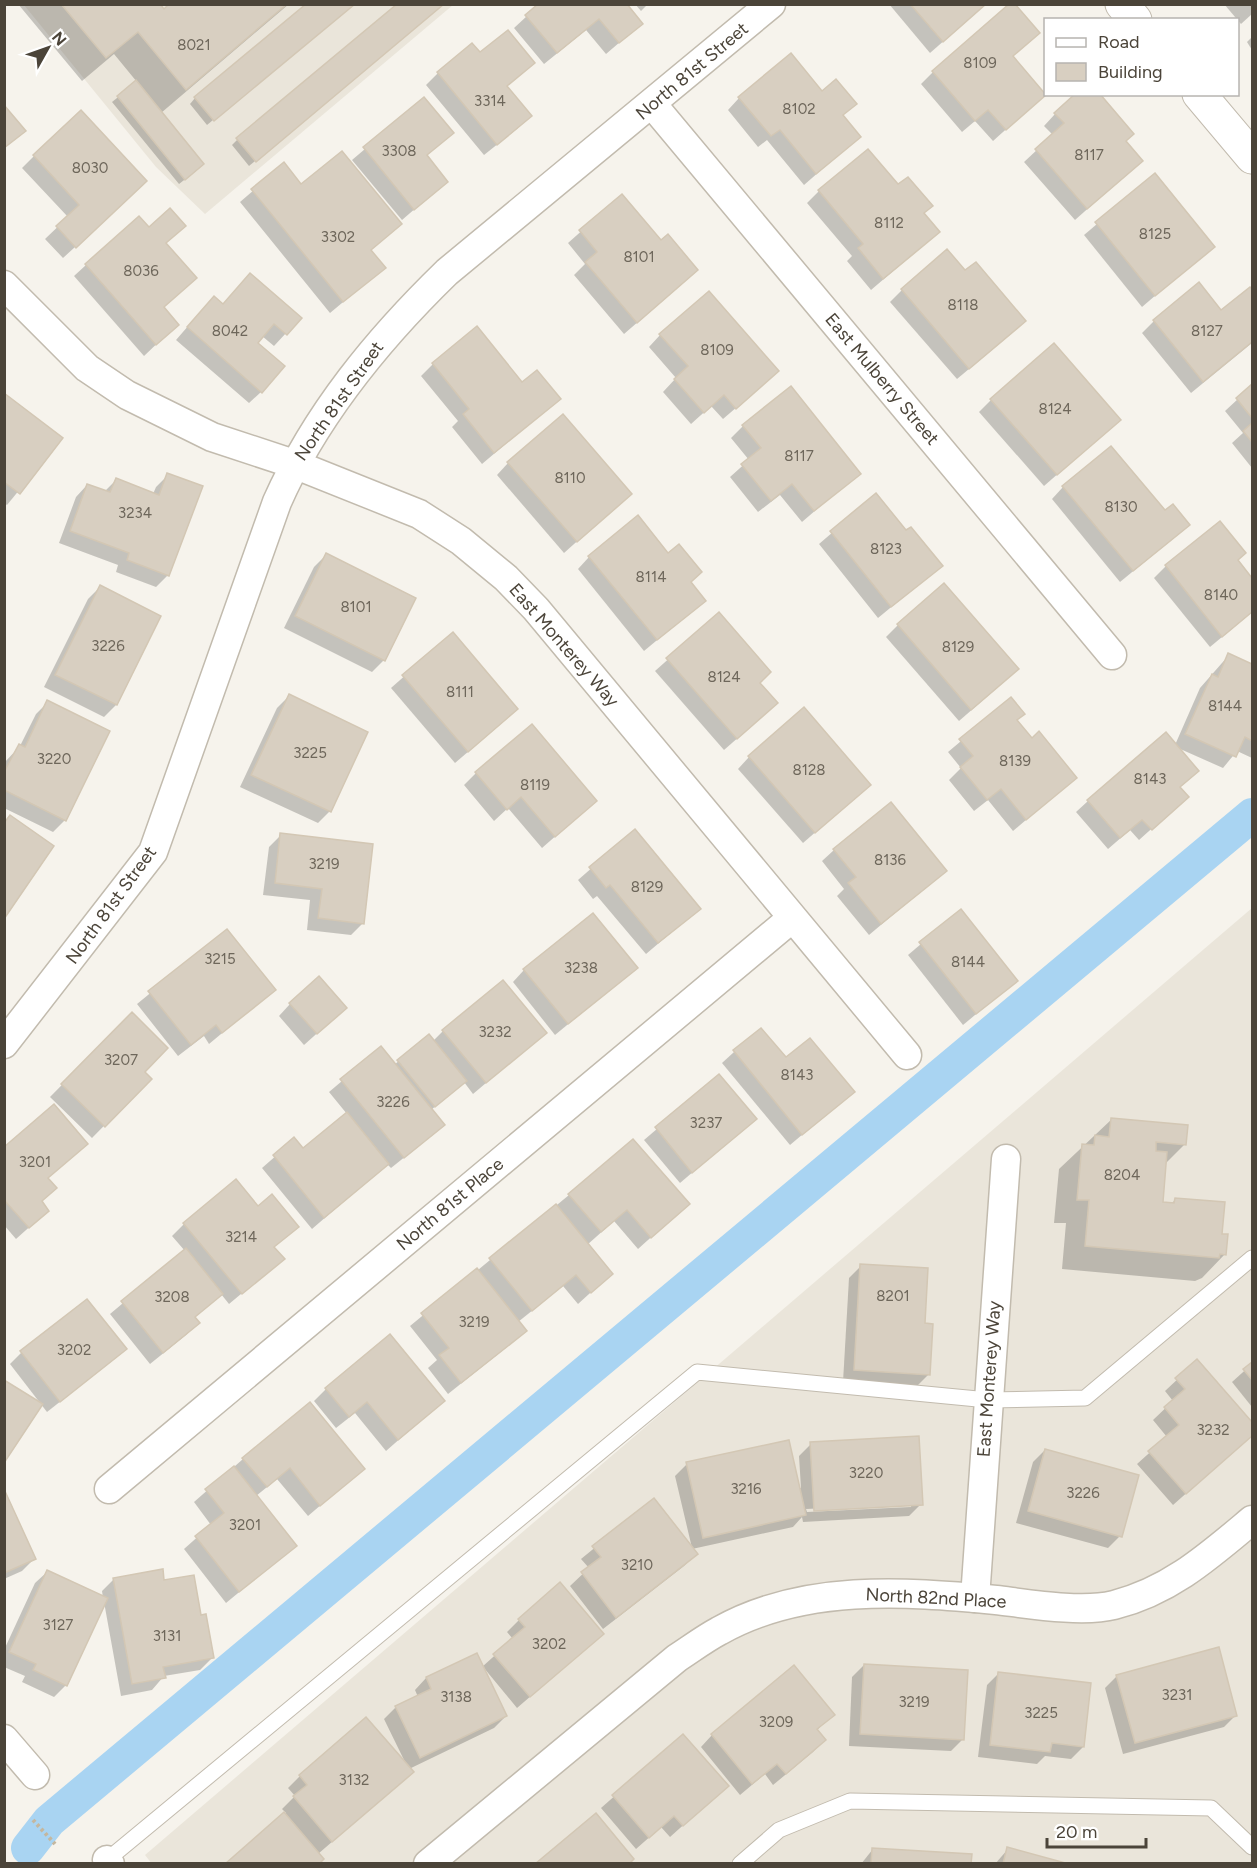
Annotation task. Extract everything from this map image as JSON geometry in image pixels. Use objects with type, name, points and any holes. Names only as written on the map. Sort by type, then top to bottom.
[{"type":"street","name":"North 81st Street","points":[[4,1044],[153,852],[278,502],[294,464],[368,357],[406,311],[447,272],[771,4]]},
{"type":"street","points":[[1122,4],[1133,18]]},
{"type":"street","points":[[1201,96],[1252,157]]},
{"type":"street","name":"East Mulberry Street","points":[[652,104],[1112,655]]},
{"type":"street","name":"East Monterey Way","points":[[4,285],[87,368],[127,395],[212,437],[294,464],[419,514],[461,541],[506,578],[536,609],[791,919],[906,1054]]},
{"type":"street","name":"North 81st Place","points":[[109,1489],[791,919]]},
{"type":"street","name":"East Monterey Way","points":[[975,1598],[1006,1159]]},
{"type":"street","name":"North 82nd Place","points":[[428,1863],[677,1658],[720,1630],[767,1611],[822,1597],[888,1592],[1064,1607],[1112,1606],[1155,1590],[1189,1572],[1252,1520]]},
{"type":"street","points":[[4,1739],[35,1775]]},
{"type":"lane","points":[[108,1862],[697,1372],[988,1400],[1085,1398],[1252,1258]]},
{"type":"lane","points":[[740,1863],[779,1830],[850,1801],[1210,1808],[1252,1847]]},
{"type":"path","points":[[33,1820],[55,1844]]},
{"type":"shaded area","points":[[24,5],[453,5],[205,214],[156,167]]},
{"type":"shaded area","points":[[1252,908],[1252,1863],[152,1864],[145,1855]]},
{"type":"building","points":[[61,4],[160,4],[164,9],[169,4],[287,4],[186,90],[138,32],[106,58]]},
{"type":"building","points":[[306,4],[355,4],[214,121],[194,97]]},
{"type":"building","points":[[397,4],[444,4],[256,162],[236,138]]},
{"type":"building","points":[[538,4],[627,4],[643,24],[619,43],[599,19],[557,53],[525,15]]},
{"type":"building","points":[[910,4],[986,4],[943,42]]},
{"type":"building","points":[[1009,4],[1015,4],[1040,33],[1013,56],[1045,96],[1006,130],[988,110],[975,121],[932,71]]},
{"type":"building","points":[[508,30],[535,63],[507,86],[532,116],[497,145],[437,72],[472,43],[480,52]]},
{"type":"building","points":[[791,53],[822,91],[836,79],[857,104],[843,115],[861,137],[816,174],[780,130],[771,136],[738,97]]},
{"type":"building","points":[[136,80],[204,164],[185,180],[117,96]]},
{"type":"building","points":[[1073,96],[1102,96],[1134,134],[1126,141],[1143,161],[1087,209],[1035,149],[1064,123],[1054,113]]},
{"type":"building","points":[[424,97],[454,133],[427,155],[448,182],[414,210],[363,147]]},
{"type":"building","points":[[4,105],[26,131],[4,148]]},
{"type":"building","points":[[81,110],[147,181],[76,248],[56,226],[79,205],[33,155]]},
{"type":"building","points":[[868,149],[898,184],[908,177],[933,206],[924,213],[940,232],[883,279],[858,248],[863,244],[818,190]]},
{"type":"building","points":[[342,151],[402,224],[371,250],[386,268],[343,302],[251,189],[284,162],[301,184]]},
{"type":"building","points":[[1155,173],[1215,247],[1155,296],[1095,222]]},
{"type":"building","points":[[622,194],[661,240],[668,234],[698,270],[637,323],[585,262],[597,252],[579,230]]},
{"type":"building","points":[[170,208],[186,226],[166,243],[197,278],[164,307],[179,325],[156,345],[85,264],[139,216],[149,227]]},
{"type":"building","points":[[947,249],[965,270],[976,262],[1026,321],[969,369],[901,289]]},
{"type":"building","points":[[250,273],[302,318],[287,335],[274,324],[258,343],[285,366],[262,393],[187,327],[214,296],[223,304]]},
{"type":"building","points":[[1199,282],[1221,310],[1250,287],[1252,289],[1252,342],[1203,382],[1153,320]]},
{"type":"building","points":[[709,291],[779,371],[736,409],[724,395],[704,413],[674,379],[688,366],[659,334]]},
{"type":"building","points":[[477,326],[522,382],[537,370],[561,399],[494,453],[463,414],[469,409],[432,363]]},
{"type":"building","points":[[1054,343],[1121,420],[1057,475],[990,399]]},
{"type":"building","points":[[1252,384],[1252,418],[1236,398]]},
{"type":"building","points":[[791,386],[861,474],[814,511],[792,484],[771,501],[741,464],[761,448],[742,425]]},
{"type":"building","points":[[4,393],[63,438],[20,494],[4,482]]},
{"type":"building","points":[[563,414],[632,494],[577,542],[507,462]]},
{"type":"building","points":[[1252,423],[1252,442],[1243,431]]},
{"type":"building","points":[[1111,446],[1165,510],[1173,504],[1190,525],[1133,571],[1062,486]]},
{"type":"building","points":[[167,473],[203,486],[169,576],[127,560],[129,553],[70,531],[87,484],[110,492],[116,478],[159,495]]},
{"type":"building","points":[[876,493],[906,530],[911,527],[943,566],[891,607],[830,531]]},
{"type":"building","points":[[638,515],[668,553],[679,544],[702,572],[691,582],[706,601],[657,640],[588,556]]},
{"type":"building","points":[[1220,521],[1246,553],[1238,560],[1252,578],[1252,612],[1222,637],[1165,565]]},
{"type":"building","points":[[326,553],[416,598],[385,661],[295,616]]},
{"type":"building","points":[[944,583],[1019,669],[971,710],[897,624]]},
{"type":"building","points":[[100,585],[161,616],[117,705],[55,675]]},
{"type":"building","points":[[719,612],[771,672],[760,683],[778,703],[737,739],[666,658]]},
{"type":"building","points":[[453,632],[518,709],[468,752],[402,675]]},
{"type":"building","points":[[1228,653],[1252,664],[1252,741],[1245,737],[1236,757],[1185,734],[1212,674],[1218,677]]},
{"type":"building","points":[[289,694],[368,732],[331,812],[251,775]]},
{"type":"building","points":[[1011,697],[1025,714],[1017,720],[1032,738],[1039,731],[1077,778],[1026,820],[1001,789],[987,800],[960,767],[973,756],[959,739]]},
{"type":"building","points":[[47,700],[110,731],[66,821],[4,790],[4,772],[19,744],[25,747]]},
{"type":"building","points":[[804,707],[871,785],[815,833],[748,756]]},
{"type":"building","points":[[532,724],[597,801],[555,837],[521,797],[507,810],[475,772]]},
{"type":"building","points":[[1166,732],[1199,771],[1180,787],[1189,797],[1152,830],[1142,820],[1120,838],[1087,800]]},
{"type":"building","points":[[891,802],[947,871],[881,924],[848,883],[856,877],[833,849]]},
{"type":"building","points":[[10,815],[54,846],[4,919],[4,823]]},
{"type":"building","points":[[635,829],[701,909],[658,943],[610,885],[606,888],[589,867]]},
{"type":"building","points":[[280,833],[373,844],[364,924],[318,918],[322,889],[275,883]]},
{"type":"building","points":[[961,909],[1018,981],[976,1014],[919,942]]},
{"type":"building","points":[[593,913],[638,968],[568,1024],[523,969]]},
{"type":"building","points":[[227,929],[276,990],[222,1033],[216,1025],[191,1045],[148,991]]},
{"type":"building","points":[[319,976],[347,1008],[317,1034],[289,1003]]},
{"type":"building","points":[[503,980],[547,1033],[486,1083],[442,1030]]},
{"type":"building","points":[[132,1012],[168,1048],[145,1072],[152,1079],[105,1127],[61,1084]]},
{"type":"building","points":[[761,1028],[786,1057],[810,1038],[855,1092],[802,1135],[733,1050]]},
{"type":"building","points":[[429,1034],[467,1081],[435,1107],[397,1060]]},
{"type":"building","points":[[381,1046],[445,1125],[404,1158],[340,1079]]},
{"type":"building","points":[[719,1074],[757,1119],[692,1173],[655,1127]]},
{"type":"building","points":[[54,1104],[88,1144],[48,1178],[57,1188],[42,1201],[49,1211],[29,1228],[4,1200],[4,1147]]},
{"type":"building","points":[[347,1112],[389,1164],[324,1218],[273,1155],[294,1137],[303,1148]]},
{"type":"building","points":[[1111,1118],[1188,1125],[1186,1145],[1156,1142],[1156,1151],[1167,1152],[1163,1202],[1174,1203],[1175,1198],[1225,1202],[1222,1234],[1228,1234],[1226,1255],[1220,1254],[1219,1258],[1085,1246],[1089,1200],[1077,1200],[1082,1144],[1094,1145],[1095,1135],[1109,1137]]},
{"type":"building","points":[[633,1139],[690,1204],[651,1238],[627,1210],[601,1232],[568,1194]]},
{"type":"building","points":[[236,1179],[258,1206],[272,1194],[299,1227],[274,1247],[285,1259],[242,1294],[183,1223]]},
{"type":"building","points":[[556,1204],[613,1274],[591,1293],[576,1275],[532,1311],[489,1258]]},
{"type":"building","points":[[186,1248],[223,1294],[195,1317],[200,1323],[163,1353],[121,1301]]},
{"type":"building","points":[[860,1264],[928,1268],[925,1323],[933,1324],[930,1375],[854,1370]]},
{"type":"building","points":[[477,1268],[527,1331],[461,1383],[439,1355],[449,1348],[421,1313]]},
{"type":"building","points":[[87,1299],[127,1349],[60,1402],[20,1351]]},
{"type":"building","points":[[390,1334],[445,1401],[398,1440],[367,1402],[349,1417],[325,1388]]},
{"type":"building","points":[[1197,1359],[1252,1422],[1252,1436],[1186,1494],[1148,1451],[1179,1425],[1164,1407],[1185,1389],[1175,1378]]},
{"type":"building","points":[[1252,1362],[1252,1380],[1243,1369]]},
{"type":"building","points":[[4,1380],[43,1404],[4,1463]]},
{"type":"building","points":[[310,1402],[365,1469],[320,1506],[290,1468],[267,1487],[242,1458]]},
{"type":"building","points":[[919,1436],[923,1505],[814,1511],[810,1442]]},
{"type":"building","points":[[789,1440],[806,1515],[703,1538],[686,1462]]},
{"type":"building","points":[[1045,1449],[1139,1475],[1122,1537],[1028,1511]]},
{"type":"building","points":[[234,1466],[297,1546],[239,1592],[195,1536],[224,1513],[205,1489]]},
{"type":"building","points":[[4,1489],[36,1559],[4,1573]]},
{"type":"building","points":[[654,1498],[698,1554],[616,1618],[581,1572],[601,1557],[592,1546]]},
{"type":"building","points":[[163,1569],[164,1580],[194,1575],[201,1615],[206,1614],[214,1658],[163,1667],[166,1678],[132,1684],[113,1578]]},
{"type":"building","points":[[47,1570],[108,1598],[67,1686],[33,1670],[36,1664],[9,1652]]},
{"type":"building","points":[[560,1582],[604,1634],[530,1697],[493,1654],[525,1627],[518,1619]]},
{"type":"building","points":[[1219,1647],[1237,1716],[1135,1743],[1116,1675]]},
{"type":"building","points":[[477,1653],[507,1716],[420,1758],[395,1706],[431,1689],[426,1677]]},
{"type":"building","points":[[864,1664],[968,1670],[964,1740],[860,1734]]},
{"type":"building","points":[[794,1665],[835,1715],[817,1729],[826,1740],[786,1774],[777,1764],[752,1784],[711,1734]]},
{"type":"building","points":[[998,1672],[1091,1683],[1084,1747],[1052,1743],[1050,1752],[990,1745]]},
{"type":"building","points":[[366,1717],[414,1772],[332,1842],[293,1796],[307,1785],[299,1775]]},
{"type":"building","points":[[683,1734],[729,1786],[683,1826],[674,1816],[649,1838],[612,1795]]},
{"type":"building","points":[[284,1812],[324,1859],[319,1864],[225,1864]]},
{"type":"building","points":[[596,1813],[634,1859],[629,1864],[535,1864]]},
{"type":"building","points":[[1007,1847],[1069,1864],[1003,1864]]},
{"type":"building","points":[[872,1848],[972,1854],[971,1864],[871,1864]]},
{"type":"waterway","points":[[28,1848],[49,1821],[1252,815]]}]
